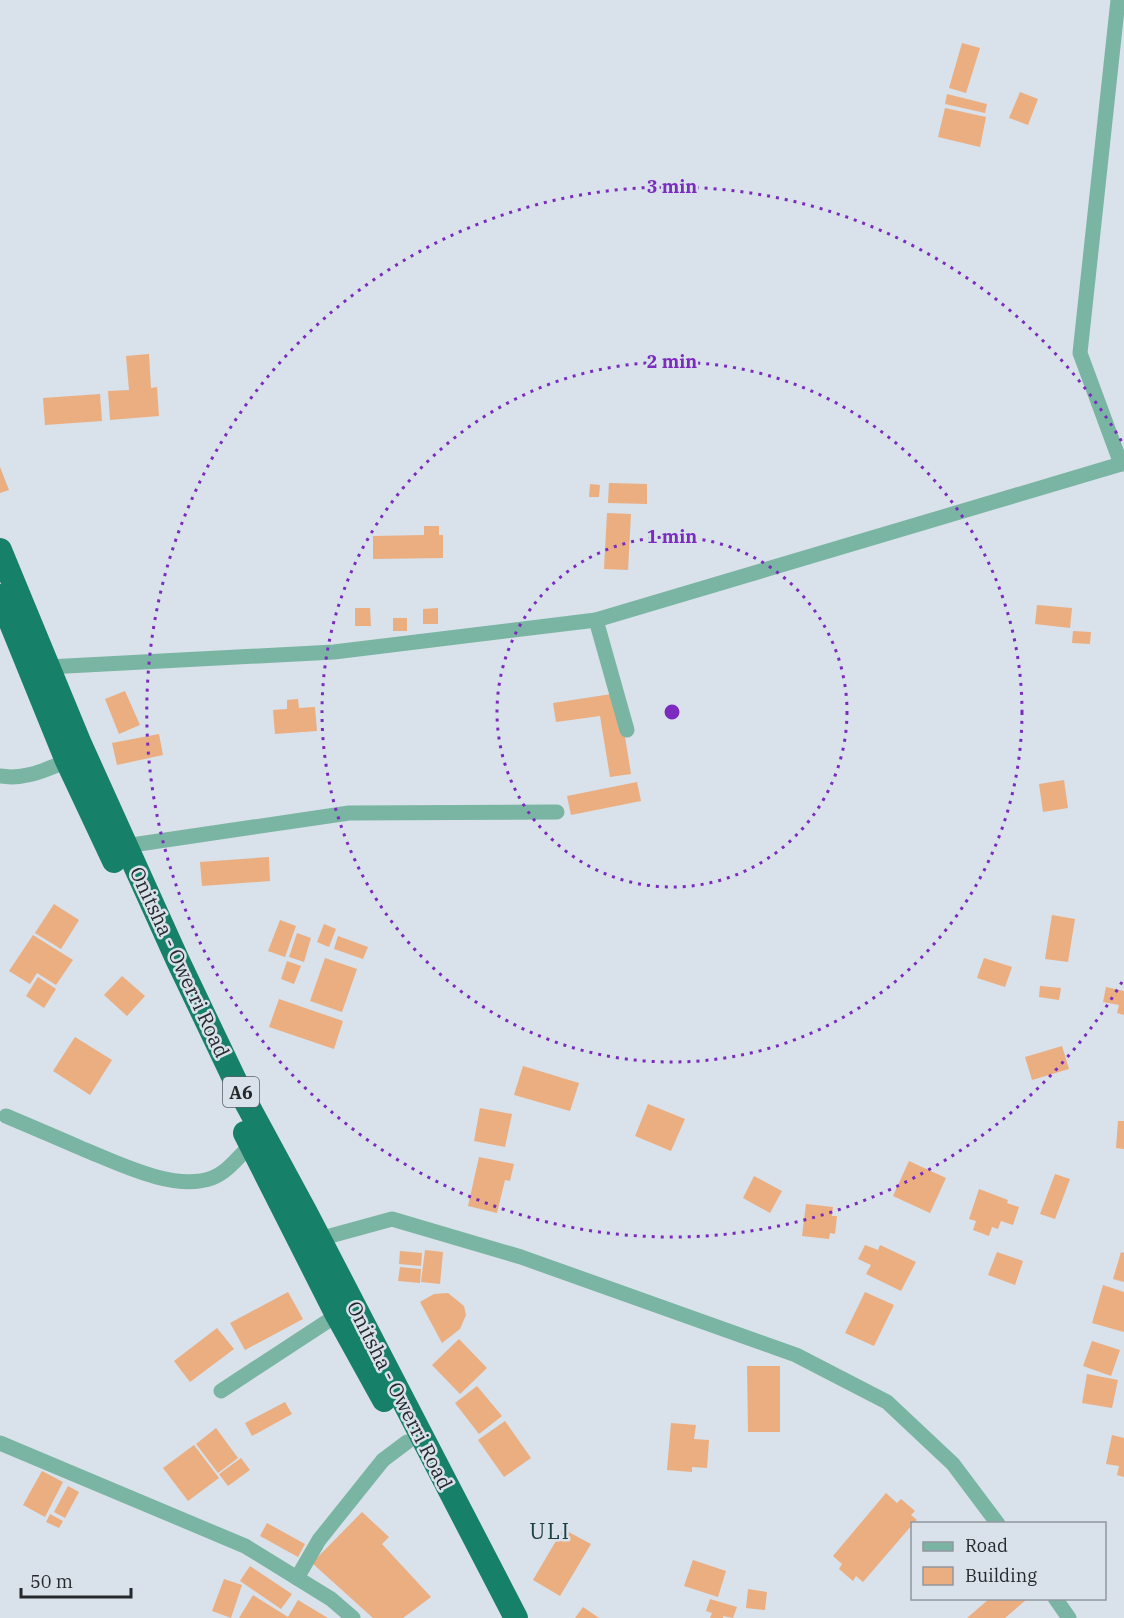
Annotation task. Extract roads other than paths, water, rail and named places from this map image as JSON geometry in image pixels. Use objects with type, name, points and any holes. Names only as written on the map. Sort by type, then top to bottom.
[{"type":"highway","name":"Onitsha - Owerri Road","points":[[0,550],[80,744],[178,962],[242,1093],[516,1618]]},
{"type":"highway","name":"Onitsha - Owerri Road","points":[[0,596],[67,761],[251,1145],[337,1315],[407,1442],[499,1618]]},
{"type":"street","points":[[48,667],[334,652],[596,620],[1122,464],[1080,353],[1118,0]]},
{"type":"street","points":[[596,620],[627,730]]},
{"type":"street","points":[[0,776],[12,778],[32,775],[67,761]]},
{"type":"street","points":[[125,846],[349,813],[557,812]]},
{"type":"street","points":[[6,1116],[146,1175],[172,1180],[197,1181],[212,1178],[226,1170],[251,1145]]},
{"type":"street","points":[[319,1239],[392,1219],[521,1257],[796,1355],[887,1402],[953,1464],[996,1522]]},
{"type":"street","points":[[221,1391],[337,1315]]},
{"type":"street","points":[[297,1578],[319,1540],[383,1460],[407,1442]]},
{"type":"street","points":[[0,1443],[245,1546],[331,1599],[353,1618]]},
{"type":"street","points":[[1055,1600],[1069,1618]]},
{"type":"district","name":"ULI","points":[[550,1530]]}]
